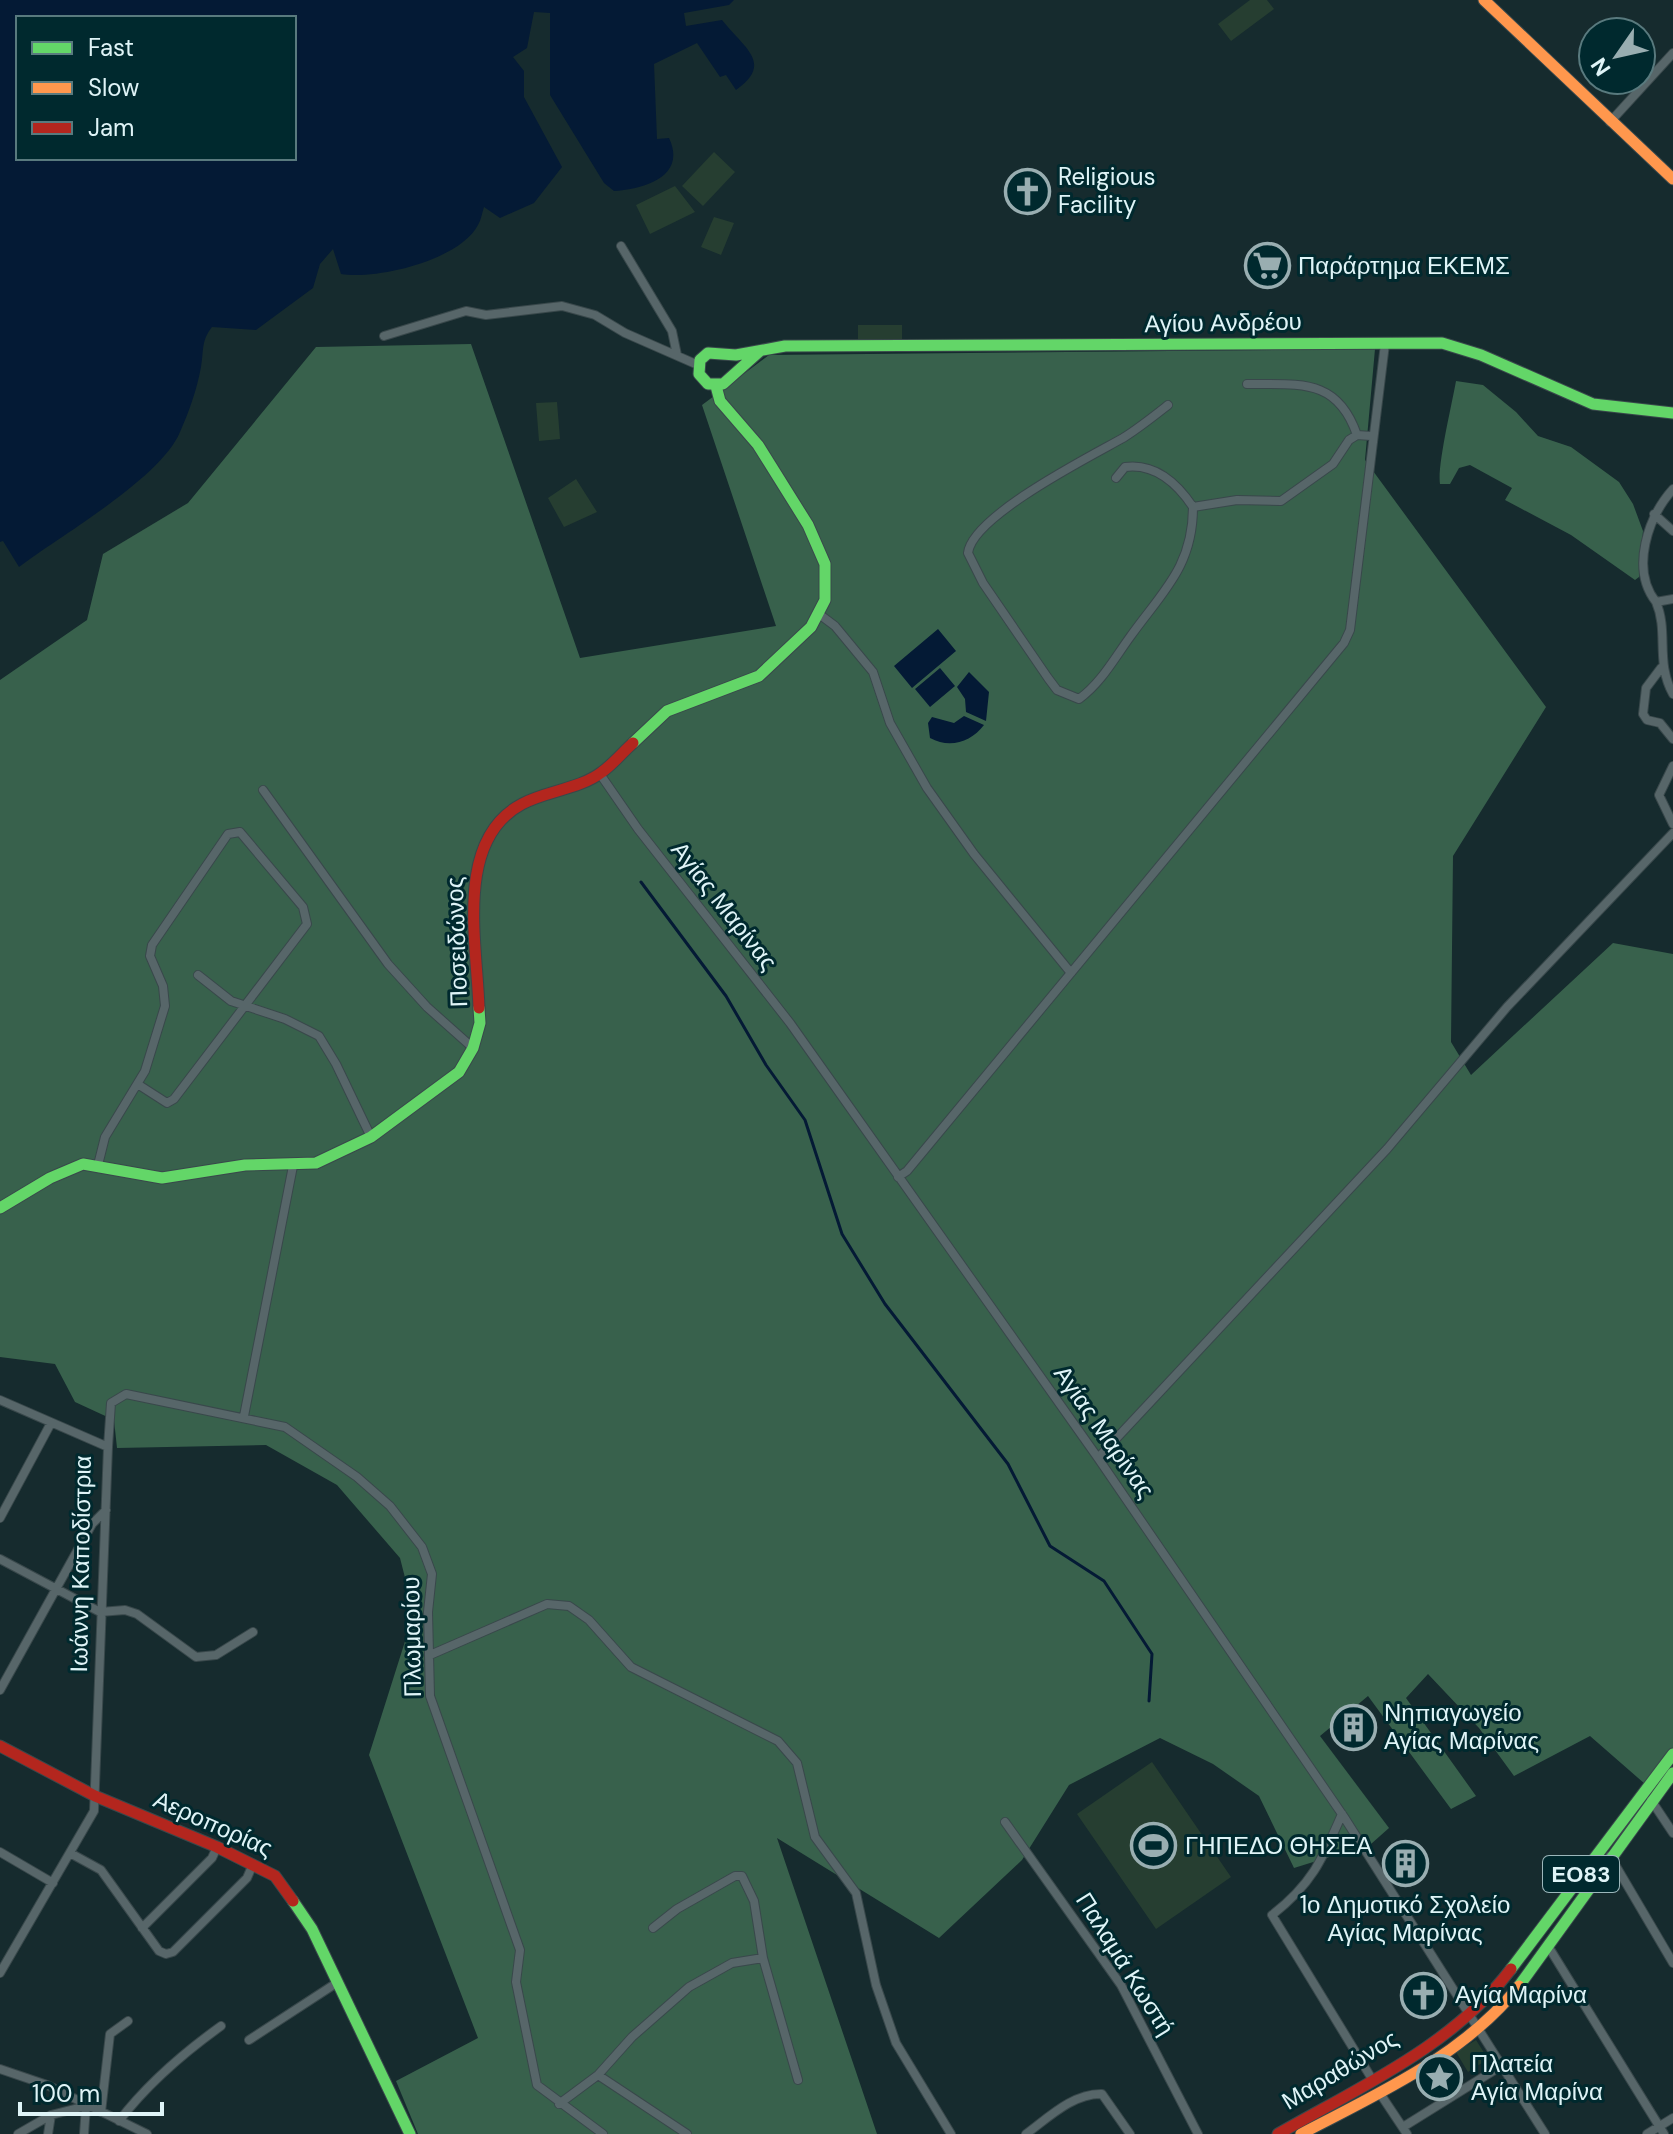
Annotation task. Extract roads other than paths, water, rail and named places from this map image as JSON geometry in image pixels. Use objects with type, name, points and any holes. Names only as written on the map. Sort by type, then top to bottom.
[{"type":"street","points":[[1484,0],[1673,179]]},
{"type":"street","points":[[1610,122],[1673,53]]},
{"type":"street","points":[[621,246],[672,331],[677,355]]},
{"type":"street","points":[[384,336],[466,311],[486,315],[562,306],[595,315],[625,333],[698,365],[701,378],[716,386],[720,401],[777,472],[817,545],[827,583],[819,614],[835,626],[873,672],[900,744],[948,818],[1071,973]]},
{"type":"street","points":[[898,1177],[1344,643],[1350,630],[1371,436],[1385,344]]},
{"type":"street","name":"Αγίου Ανδρέου","points":[[698,365],[708,353],[726,355],[785,346],[820,345],[1455,346],[1594,405],[1633,413],[1673,413]]},
{"type":"street","points":[[716,386],[760,351]]},
{"type":"street","points":[[726,355],[732,365],[730,376]]},
{"type":"street","points":[[1247,384],[1308,385],[1324,391],[1343,407],[1357,435]]},
{"type":"street","points":[[1116,478],[1125,467],[1154,468],[1193,507],[1193,527],[1178,573],[1103,676],[1079,699],[1057,690],[983,583],[968,553],[975,537],[1014,503],[1054,475],[1126,436],[1168,405]]},
{"type":"street","points":[[1193,507],[1237,500],[1281,501],[1333,464],[1343,447],[1357,435],[1371,436]]},
{"type":"street","points":[[1673,489],[1654,514],[1642,573],[1648,592],[1661,613],[1661,668],[1673,694]]},
{"type":"street","points":[[1654,514],[1673,531]]},
{"type":"street","points":[[1656,602],[1673,599]]},
{"type":"street","name":"Ποσειδώνος","points":[[0,1208],[67,1169],[83,1164],[162,1178],[245,1165],[316,1163],[340,1155],[371,1137],[447,1083],[466,1063],[473,1048],[482,1007],[474,916],[475,876],[481,846],[495,824],[512,809],[600,774],[637,742],[660,716],[702,695],[759,676],[799,639],[819,614]]},
{"type":"street","points":[[1661,668],[1646,688],[1643,714],[1647,720],[1660,723],[1673,739]]},
{"type":"street","points":[[1673,766],[1659,795],[1673,824]]},
{"type":"street","name":"Αγίας Μαρίνας","points":[[600,774],[638,829],[790,1023],[1098,1458],[1342,1814],[1545,2134]]},
{"type":"street","points":[[263,790],[388,964],[427,1007],[473,1048]]},
{"type":"street","points":[[98,1165],[105,1137],[139,1085],[152,1054],[165,1006],[163,986],[150,956],[152,945],[228,834],[235,831],[303,907],[307,915],[303,933],[174,1099],[167,1103],[159,1100],[139,1085]]},
{"type":"street","points":[[1098,1458],[1387,1149],[1507,1007],[1673,833]]},
{"type":"street","points":[[198,975],[231,1001],[285,1019],[319,1036],[371,1137]]},
{"type":"street","points":[[244,1416],[293,1166]]},
{"type":"street","name":"Πλωμαρίου","points":[[108,1447],[111,1403],[126,1394],[244,1416],[285,1427],[357,1477],[405,1524],[422,1547],[432,1574],[428,1612],[430,1696],[520,1950],[516,1982],[535,2077],[544,2094],[603,2134]]},
{"type":"street","name":"Ιωάννη Καποδίστρια","points":[[0,1400],[108,1447],[94,1811],[0,1973]]},
{"type":"street","points":[[0,1518],[51,1423]]},
{"type":"street","points":[[0,1690],[92,1524],[106,1510]]},
{"type":"street","points":[[0,1559],[100,1612],[125,1610],[137,1614],[196,1657],[206,1658],[253,1632]]},
{"type":"street","points":[[430,1655],[547,1604],[569,1606],[589,1620],[631,1667],[778,1741],[797,1763],[815,1837],[856,1893],[876,1985],[896,2043],[951,2134]]},
{"type":"street","name":"Αεροπορίας","points":[[0,1746],[95,1796],[217,1847],[275,1876],[294,1898],[338,1982],[410,2134]]},
{"type":"street","name":"Μαραθώνος","points":[[1278,2134],[1372,2079],[1469,2015],[1505,1977],[1673,1754]]},
{"type":"street","name":"Μαραθώνος","points":[[1301,2134],[1379,2092],[1478,2029],[1518,1987],[1673,1773]]},
{"type":"street","points":[[1651,1800],[1673,1833]]},
{"type":"street","points":[[1342,1814],[1318,1870],[1306,1887],[1272,1915],[1372,2079]]},
{"type":"street","name":"Παλαμά Κωστή","points":[[1005,1822],[1121,1985],[1198,2134]]},
{"type":"street","points":[[142,1928],[212,1858],[217,1847]]},
{"type":"street","points":[[0,1852],[53,1883]]},
{"type":"street","points":[[70,1853],[101,1870],[159,1951],[173,1952],[247,1878],[253,1864]]},
{"type":"street","points":[[1610,1856],[1673,1963]]},
{"type":"street","points":[[653,1928],[677,1909],[735,1876],[742,1876],[754,1901],[763,1958],[798,2080]]},
{"type":"street","points":[[1548,1946],[1662,2130]]},
{"type":"street","points":[[0,1954],[10,1959]]},
{"type":"street","points":[[559,2104],[598,2075],[632,2037],[689,1987],[732,1963],[763,1958]]},
{"type":"street","points":[[249,2040],[338,1982]]},
{"type":"street","points":[[101,2112],[110,2034],[128,2021]]},
{"type":"street","points":[[119,2121],[179,2056],[221,2026]]},
{"type":"street","points":[[1379,2092],[1405,2131],[1501,2066]]},
{"type":"street","points":[[0,2069],[47,2085],[147,2134]]},
{"type":"street","points":[[598,2075],[687,2134]]},
{"type":"street","points":[[1026,2134],[1075,2100],[1092,2094],[1102,2094],[1110,2102],[1130,2134]]},
{"type":"street","points":[[18,2134],[51,2115],[86,2106]]},
{"type":"street","points":[[84,2134],[86,2106]]},
{"type":"street","points":[[48,2134],[51,2115]]},
{"type":"street","points":[[1647,2134],[1662,2130],[1673,2118]]},
{"type":"water","points":[[0,0],[734,0],[729,5],[684,13],[686,26],[722,20],[752,55],[753,72],[736,90],[726,75],[720,77],[697,43],[654,64],[657,139],[669,138],[672,162],[668,171],[650,183],[614,191],[604,183],[550,95],[550,13],[534,12],[527,48],[513,57],[524,71],[524,97],[562,167],[534,203],[500,218],[484,207],[478,225],[454,248],[416,265],[395,270],[375,274],[341,274],[333,249],[320,264],[313,288],[256,330],[212,327],[204,341],[197,384],[180,432],[169,450],[132,487],[19,567],[3,541],[0,542]]},
{"type":"water","points":[[938,629],[956,651],[912,688],[894,666]]},
{"type":"water","points":[[940,668],[955,686],[930,707],[915,689]]},
{"type":"water","points":[[969,672],[989,692],[986,721],[966,712],[965,699],[957,687]]},
{"type":"water","points":[[964,716],[984,725],[973,736],[960,742],[945,743],[930,738],[928,723],[932,717],[954,723]]},
{"type":"waterway","points":[[641,882],[726,996],[766,1065],[805,1120],[842,1234],[885,1304],[1008,1464],[1050,1546],[1104,1581],[1152,1654],[1149,1701]]},
{"type":"place","name":"Religious Facility","points":[[1027,191]]},
{"type":"place","name":"Παράρτημα ΕΚΕΜΣ","points":[[1267,266]]},
{"type":"place","name":"Νηπιαγωγείο Αγίας Μαρίνας","points":[[1353,1727]]},
{"type":"place","name":"ΓΗΠΕΔΟ ΘΗΣΕΑ","points":[[1154,1846]]},
{"type":"place","name":"1ο Δημοτικό Σχολείο Αγίας Μαρίνας","points":[[1405,1863]]},
{"type":"place","name":"Αγία Μαρίνα","points":[[1424,1995]]},
{"type":"place","name":"Πλατεία Αγία Μαρίνα","points":[[1440,2078]]}]
